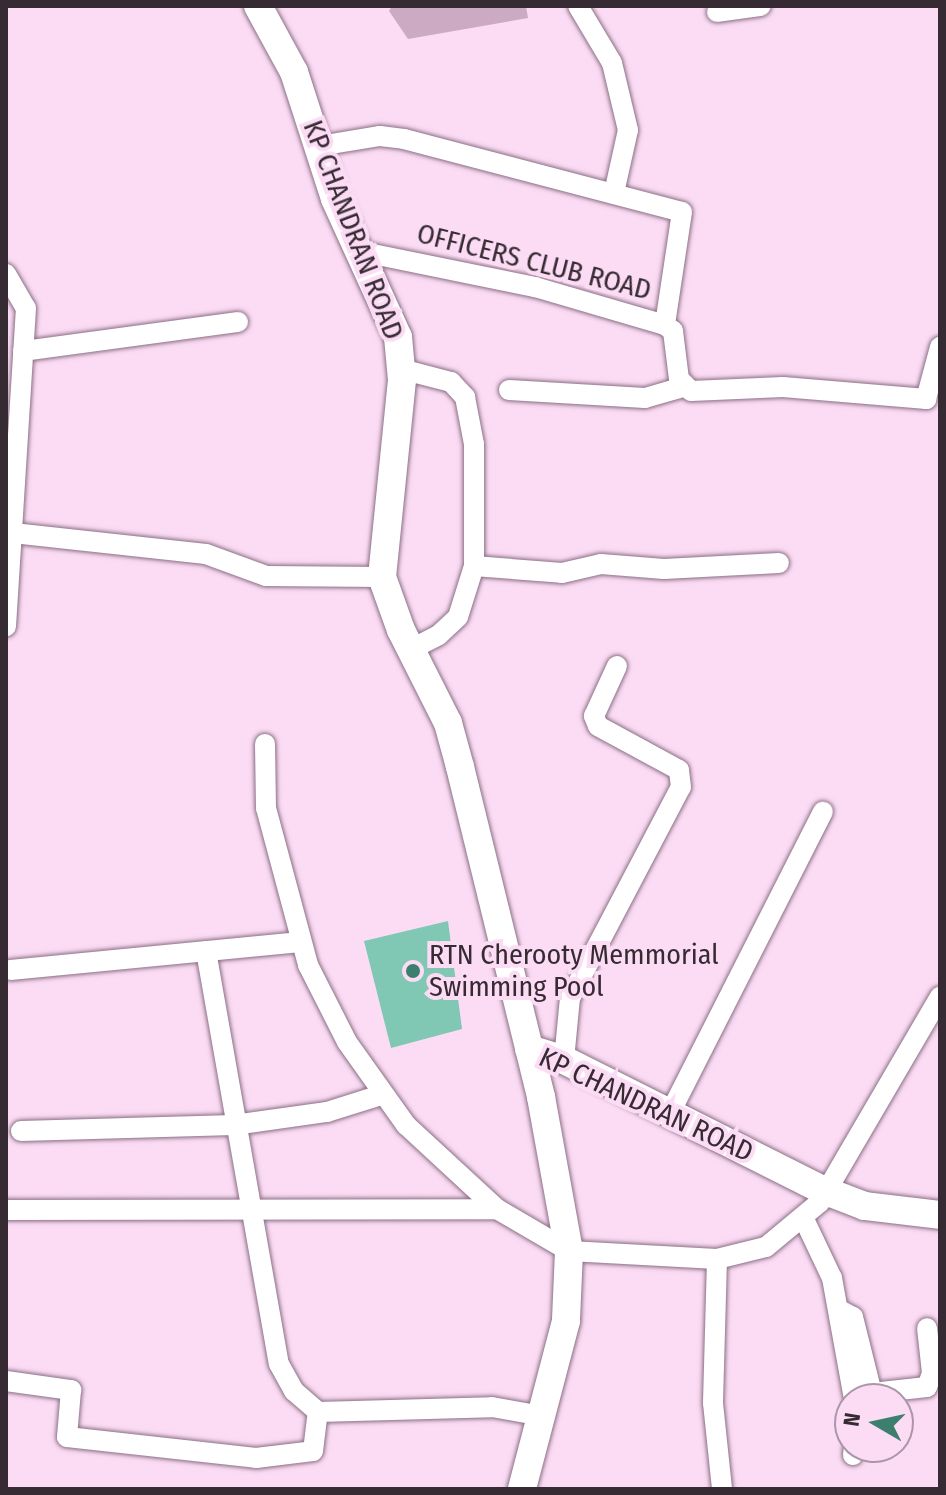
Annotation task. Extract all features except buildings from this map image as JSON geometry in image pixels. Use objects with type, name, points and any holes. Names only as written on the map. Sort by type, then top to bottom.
[{"type":"main road","name":"KP CHANDRAN ROAD","points":[[258,6],[283,48],[358,251],[388,307],[401,369],[382,577],[410,650],[448,723],[529,1049],[564,1060],[823,1190],[865,1206],[940,1215]]},
{"type":"main road","points":[[522,1489],[566,1321],[569,1251],[529,1049]]},
{"type":"street","points":[[578,6],[612,63],[628,130],[614,193]]},
{"type":"street","points":[[717,12],[761,6]]},
{"type":"street","points":[[319,146],[380,136],[404,139],[682,212],[665,325]]},
{"type":"street","name":"OFFICERS CLUB ROAD","points":[[358,251],[535,287],[665,325],[673,331],[683,387]]},
{"type":"street","points":[[6,274],[26,308],[6,626]]},
{"type":"street","points":[[23,351],[238,322]]},
{"type":"street","points":[[509,390],[645,398],[683,387],[702,392],[851,390],[926,399],[940,347]]},
{"type":"street","points":[[401,369],[451,382],[465,397],[474,444],[474,566],[458,617],[439,635],[410,650]]},
{"type":"street","points":[[13,533],[206,554],[266,576],[382,577]]},
{"type":"street","points":[[474,566],[562,573],[601,564],[664,569],[779,563]]},
{"type":"street","points":[[564,1060],[570,998],[681,787],[679,770],[598,726],[594,716],[617,666]]},
{"type":"street","points":[[265,744],[266,808],[301,942],[308,965],[347,1042],[381,1095],[497,1209],[569,1251],[717,1259],[766,1247],[820,1202],[823,1190],[940,997]]},
{"type":"street","points":[[670,1113],[823,812]]},
{"type":"street","points":[[10,970],[301,942]]},
{"type":"street","points":[[206,951],[249,1210],[279,1364],[294,1391],[318,1412],[492,1407],[542,1416]]},
{"type":"street","points":[[21,1131],[234,1125],[327,1112],[381,1095]]},
{"type":"street","points":[[6,1210],[497,1209]]},
{"type":"street","points":[[803,1217],[832,1278],[851,1383]]},
{"type":"street","points":[[717,1259],[713,1403],[722,1489]]},
{"type":"street","points":[[838,1309],[853,1317],[872,1393],[927,1387],[932,1373],[927,1328]]},
{"type":"street","points":[[6,1381],[71,1390],[67,1437],[256,1458],[313,1451],[318,1412]]},
{"type":"shaded area","points":[[392,6],[526,6],[528,18],[408,39],[389,11]]},
{"type":"shaded area","name":"RTN Cherooty Memmorial Swimming Pool","points":[[448,921],[462,1029],[391,1048],[364,941]]},
{"type":"place","name":"RTN Cherooty Memmorial Swimming Pool","points":[[413,971]]}]
